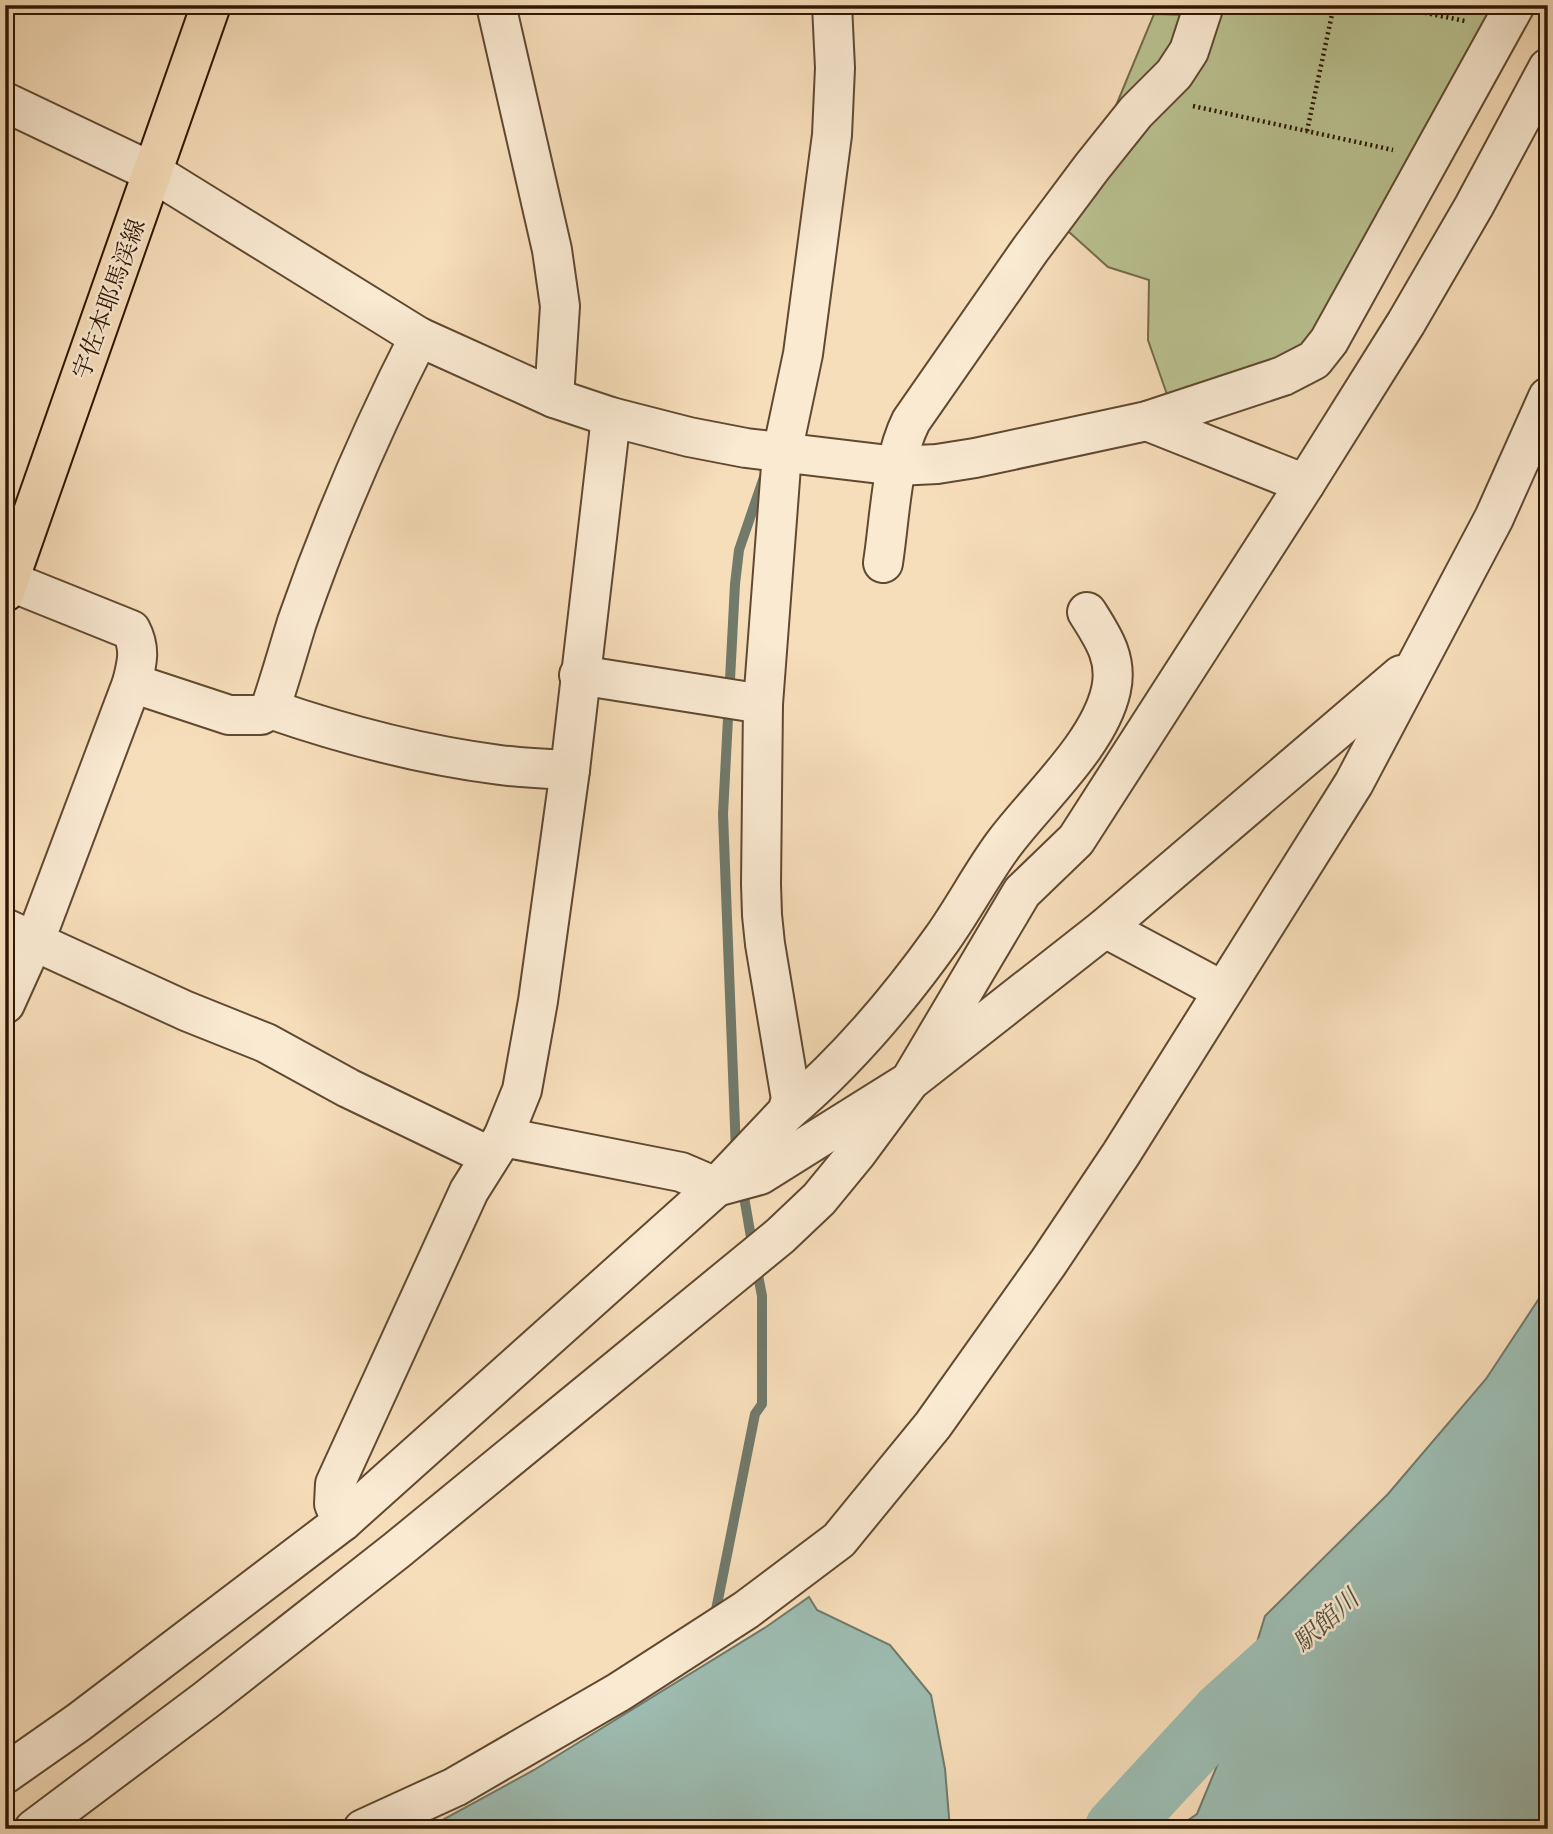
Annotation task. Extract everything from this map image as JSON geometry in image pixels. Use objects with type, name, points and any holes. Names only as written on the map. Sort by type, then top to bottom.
[{"type":"main road","name":"宇佐本耶馬渓線","points":[[7,587],[211,5]]},
{"type":"street","points":[[496,5],[552,250],[560,306],[554,398]]},
{"type":"street","points":[[787,1112],[791,1099],[765,944],[761,884],[764,704],[782,453],[803,354],[832,135],[835,68],[832,5]]},
{"type":"street","points":[[883,563],[903,437],[919,409],[1092,167],[1151,96],[1174,74],[1188,51],[1204,5]]},
{"type":"street","points":[[5,102],[154,173],[419,337],[554,398],[611,417],[689,437],[782,453],[897,466],[937,464],[1147,421],[1283,376],[1314,360],[1329,341],[1510,17]]},
{"type":"street","points":[[34,1829],[206,1700],[397,1550],[780,1237],[819,1199],[856,1154],[909,1081],[1022,892],[1076,840],[1406,323],[1548,68]]},
{"type":"street","points":[[132,683],[229,715],[261,715],[271,709],[297,624],[345,493],[379,414],[419,337]]},
{"type":"street","points":[[363,1829],[455,1787],[619,1692],[746,1610],[839,1540],[933,1425],[1040,1274],[1121,1154],[1354,783],[1494,518],[1548,397]]},
{"type":"street","points":[[342,1522],[334,1504],[335,1485],[469,1191],[496,1147],[522,1090],[538,1001],[570,770],[611,417]]},
{"type":"street","points":[[1147,421],[1305,484]]},
{"type":"street","points":[[5,1004],[19,934],[132,683],[139,657],[138,643],[131,630],[7,587]]},
{"type":"street","points":[[5,1774],[79,1722],[342,1522],[716,1187],[787,1112],[844,1060],[912,979],[1004,844],[1097,727],[1111,690],[1114,663],[1100,632],[1087,612]]},
{"type":"street","points":[[19,934],[186,1011],[266,1043],[348,1088],[496,1147],[681,1172],[716,1187],[760,1175],[909,1081],[1105,928],[1419,661]]},
{"type":"street","points":[[579,675],[764,704]]},
{"type":"street","points":[[271,709],[324,728],[393,746],[500,765],[570,770]]},
{"type":"street","points":[[1105,928],[1223,991]]},
{"type":"path","points":[[1307,131],[1334,5]]},
{"type":"path","points":[[1387,5],[1510,17]]},
{"type":"path","points":[[1151,96],[1432,158]]},
{"type":"green space","points":[[1192,5],[1507,5],[1319,340],[1170,403],[1148,340],[1149,280],[1108,267],[1059,223],[1115,108],[1154,14],[1188,15]]},
{"type":"water","points":[[1548,1285],[1547,1829],[1175,1829],[1197,1814],[1226,1744],[1265,1616],[1388,1494],[1486,1379]]},
{"type":"water","points":[[809,1597],[817,1610],[890,1645],[931,1695],[945,1769],[950,1829],[426,1829],[534,1770],[766,1627]]},
{"type":"waterway","points":[[736,1152],[723,814],[739,550],[764,477]]},
{"type":"waterway","points":[[742,1185],[753,1249]]},
{"type":"waterway","points":[[714,1620],[755,1414],[762,1404],[762,1296],[756,1265]]},
{"type":"waterway","name":"駅館川","points":[[1116,1829],[1222,1714],[1304,1640]]}]
